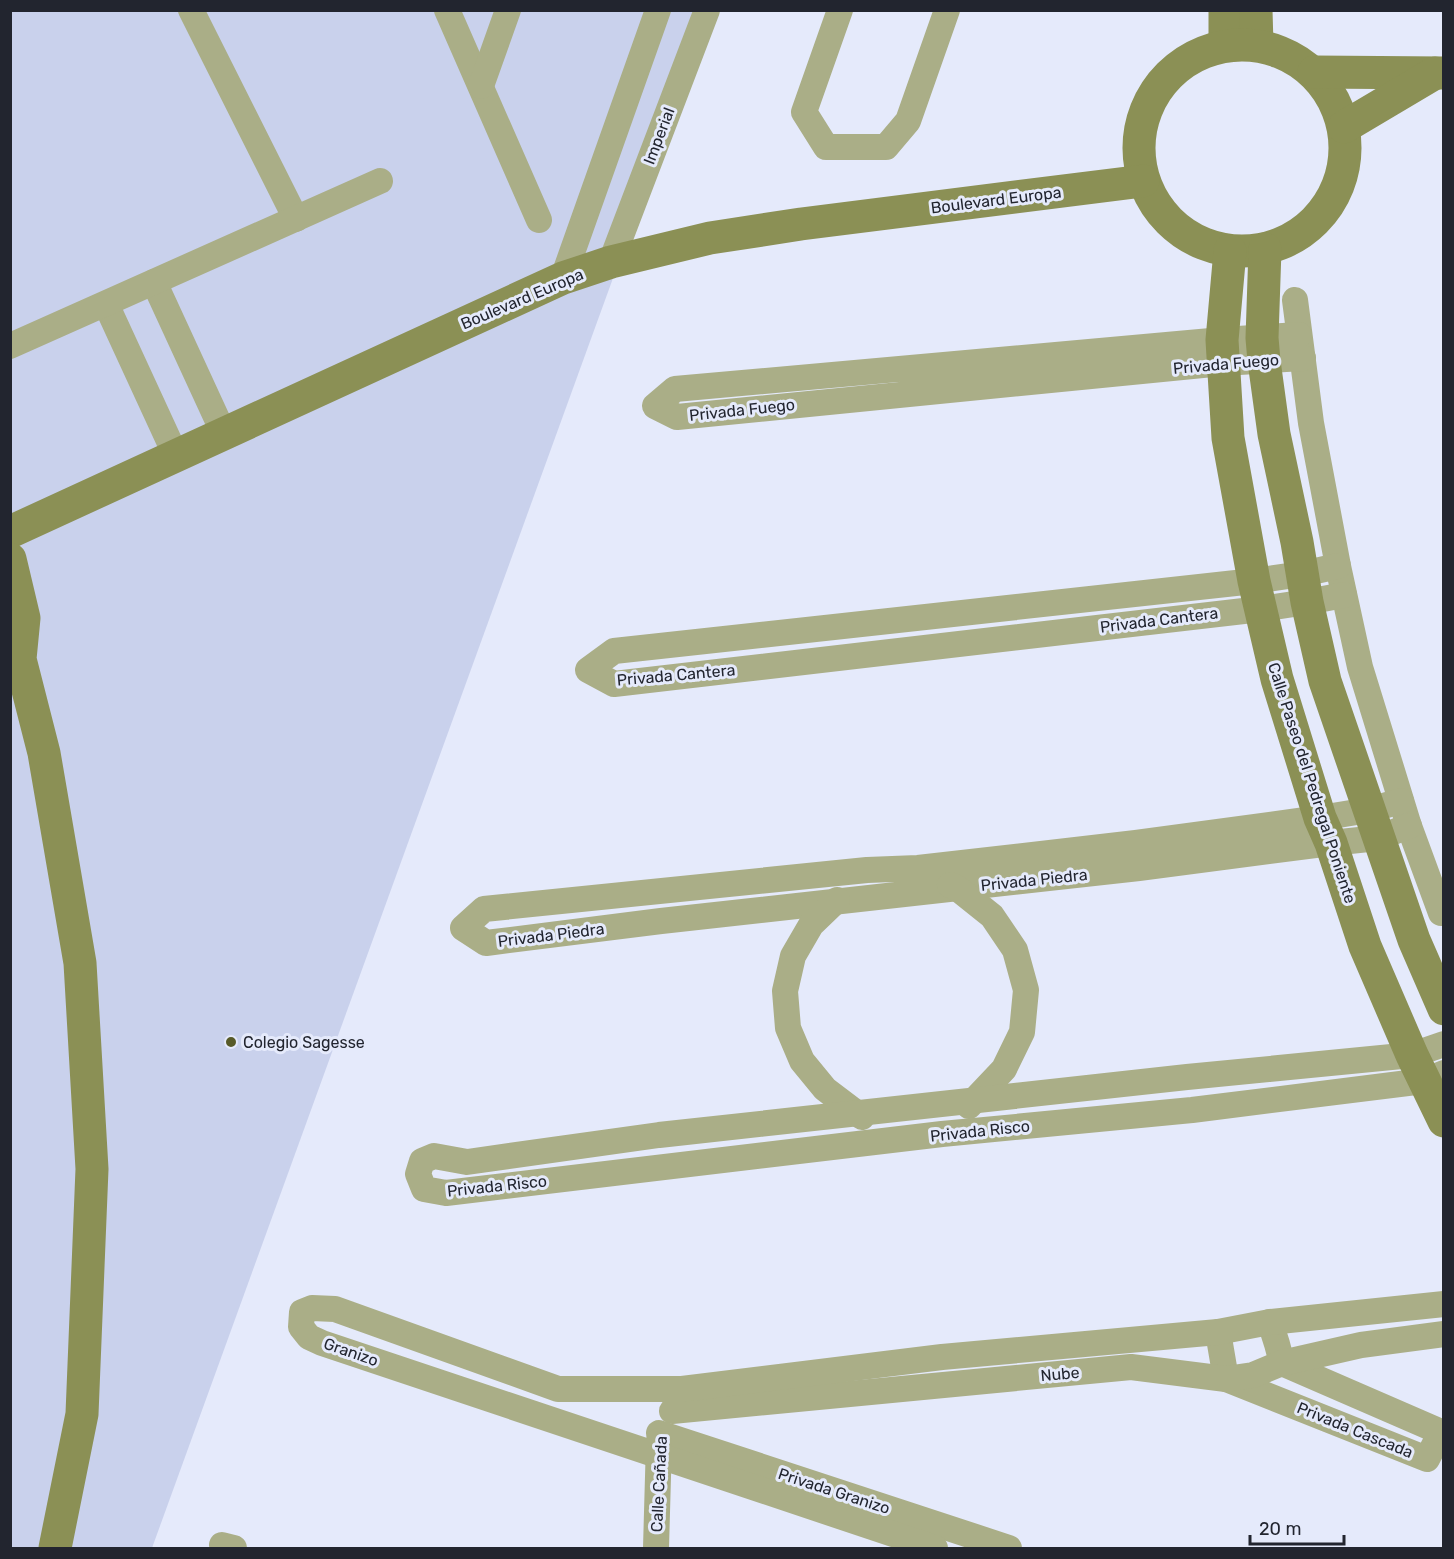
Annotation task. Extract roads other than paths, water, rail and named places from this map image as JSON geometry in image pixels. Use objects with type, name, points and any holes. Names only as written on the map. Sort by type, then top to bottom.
[{"type":"street","points":[[191,10],[296,219]]},
{"type":"street","points":[[447,10],[539,220]]},
{"type":"street","points":[[481,86],[508,10]]},
{"type":"street","points":[[563,278],[658,10]]},
{"type":"street","name":"Imperial","points":[[611,262],[707,10]]},
{"type":"street","points":[[840,10],[804,112],[826,147],[886,147],[908,121],[947,10]]},
{"type":"street","points":[[1225,10],[1241,45]]},
{"type":"street","points":[[1241,45],[1256,10]]},
{"type":"street","points":[[1241,45],[1287,54],[1314,72],[1333,97],[1344,127],[1346,159],[1338,190],[1320,217],[1295,237],[1265,249],[1230,251],[1202,243],[1177,229],[1156,207],[1143,182],[1137,146],[1144,110],[1163,79],[1191,57],[1241,45]]},
{"type":"street","points":[[1314,72],[1440,73]]},
{"type":"street","points":[[1344,127],[1440,73]]},
{"type":"street","points":[[10,346],[380,182]]},
{"type":"street","name":"Boulevard Europa","points":[[10,532],[563,278],[611,262],[710,238],[801,224],[1143,182]]},
{"type":"street","points":[[1265,249],[1263,350],[1274,434],[1325,681],[1413,940],[1443,1009]]},
{"type":"street","name":"Calle Paseo del Pedregal Poniente","points":[[1230,251],[1223,352],[1228,438],[1258,595],[1277,679],[1365,946],[1426,1069],[1443,1121]]},
{"type":"street","points":[[154,282],[224,434]]},
{"type":"street","points":[[1295,300],[1311,423],[1360,667],[1409,826],[1441,913]]},
{"type":"street","points":[[106,304],[176,456]]},
{"type":"street","name":"Privada Fuego","points":[[1018,371],[677,417],[655,406],[675,389],[1018,371],[1301,347]]},
{"type":"street","points":[[10,559],[24,618],[15,652],[44,753],[80,963],[92,1169],[82,1414],[55,1548]]},
{"type":"street","name":"Privada Cantera","points":[[1304,588],[1338,566]]},
{"type":"street","name":"Privada Cantera","points":[[1258,595],[1025,606],[614,651],[588,670],[614,684],[1032,635],[1304,588],[1344,595]]},
{"type":"street","points":[[1025,606],[1032,635]]},
{"type":"street","points":[[812,629],[818,660]]},
{"type":"street","name":"Privada Piedra","points":[[1373,824],[1401,801]]},
{"type":"street","name":"Privada Piedra","points":[[1137,856],[867,870],[484,909],[463,928],[486,943],[957,888],[1137,856],[1325,830],[1373,824],[1409,826]]},
{"type":"street","points":[[918,868],[957,888],[992,916],[1015,950],[1026,990],[1022,1032],[1004,1069],[942,1134]]},
{"type":"street","points":[[867,870],[811,925],[793,956],[785,991],[788,1028],[802,1061],[825,1089],[856,1113],[899,1140]]},
{"type":"street","points":[[661,891],[661,921]]},
{"type":"street","name":"Privada Risco","points":[[1426,1069],[1186,1077],[659,1135],[467,1162],[434,1156],[422,1161],[418,1174],[424,1189],[446,1193],[942,1134],[1192,1110],[1426,1069],[1443,1044]]},
{"type":"street","points":[[1186,1077],[1192,1110]]},
{"type":"street","points":[[659,1135],[664,1167]]},
{"type":"street","name":"Nube","points":[[677,1400],[942,1357],[1218,1332],[1270,1322],[1443,1304]]},
{"type":"street","name":"Granizo","points":[[658,1444],[315,1340],[309,1337],[301,1327],[302,1312],[312,1308],[335,1309],[558,1389],[677,1400]]},
{"type":"street","points":[[1270,1322],[1282,1363]]},
{"type":"street","points":[[1218,1332],[1226,1379]]},
{"type":"street","name":"Nube","points":[[677,1400],[944,1385],[1131,1367],[1226,1379],[1253,1375],[1282,1363],[1361,1345],[1443,1334]]},
{"type":"street","points":[[942,1357],[944,1385]]},
{"type":"street","name":"Privada Cascada","points":[[1226,1379],[1427,1459],[1441,1432],[1282,1363]]},
{"type":"street","name":"Calle Cañada","points":[[657,1548],[658,1444],[677,1400]]},
{"type":"street","name":"Privada Granizo","points":[[658,1444],[907,1527],[1009,1548]]},
{"type":"street","name":"Privada Granizo","points":[[907,1527],[935,1548]]},
{"type":"place","name":"Colegio Sagesse","points":[[231,1042]]}]
